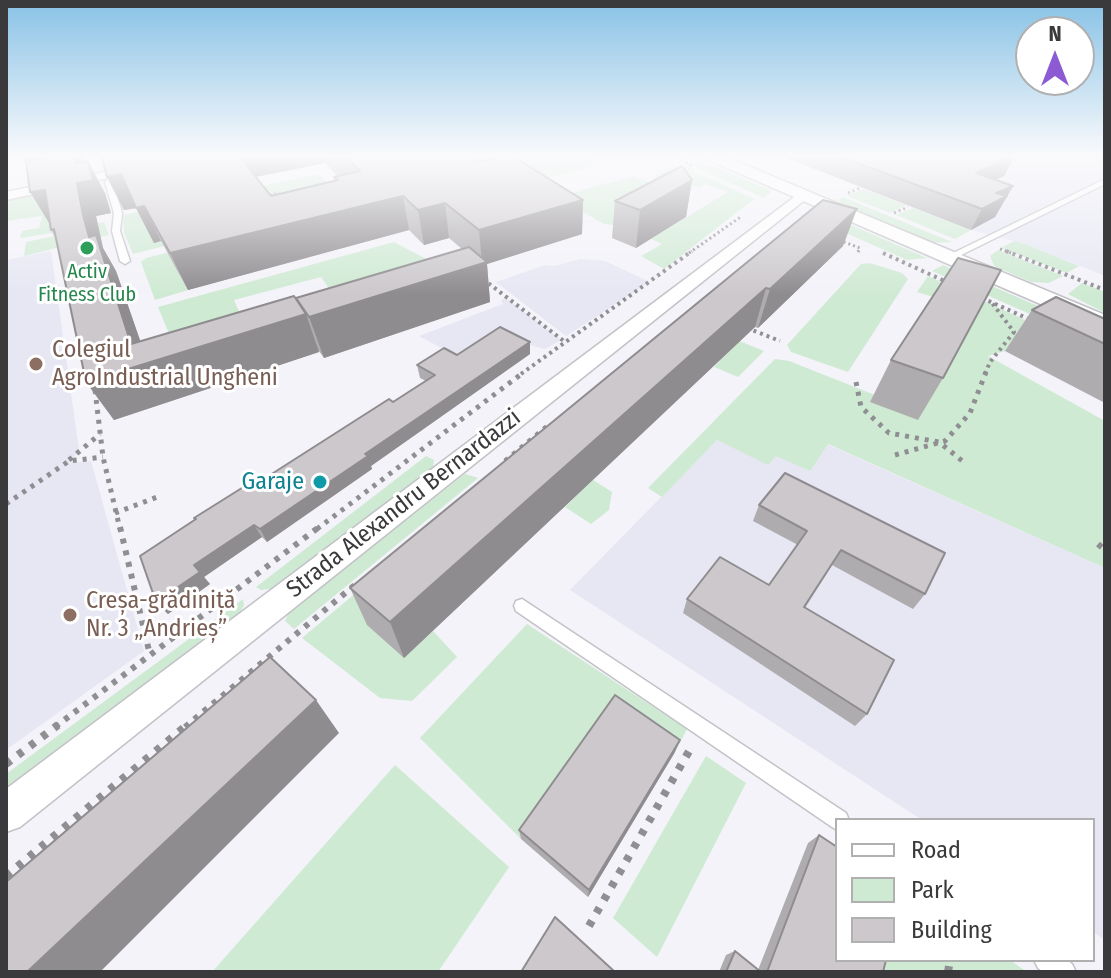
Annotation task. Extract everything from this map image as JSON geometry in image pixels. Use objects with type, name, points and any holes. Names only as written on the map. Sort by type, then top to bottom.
[{"type":"street","name":"Strada Alexandru Bernardazzi","points":[[6,813],[793,203]]},
{"type":"street","points":[[818,203],[1105,324]]},
{"type":"lane","points":[[115,203],[118,213],[116,231],[125,261]]},
{"type":"lane","points":[[948,258],[1061,203]]},
{"type":"lane","points":[[522,606],[836,818]]},
{"type":"path","points":[[6,764],[565,342],[791,203]]},
{"type":"path","points":[[891,215],[908,207]]},
{"type":"path","points":[[835,231],[950,283]]},
{"type":"path","points":[[835,239],[860,248],[858,252]]},
{"type":"path","points":[[981,242],[1105,290]]},
{"type":"path","points":[[482,278],[565,342]]},
{"type":"path","points":[[977,296],[1034,321]]},
{"type":"path","points":[[895,455],[945,441],[970,413],[990,362],[1014,332],[991,302]]},
{"type":"path","points":[[737,324],[780,341]]},
{"type":"path","points":[[856,382],[861,407],[889,433],[939,442],[966,464]]},
{"type":"path","points":[[99,386],[95,390],[103,457],[150,655]]},
{"type":"path","points":[[499,466],[560,416]]},
{"type":"path","points":[[6,504],[69,461],[100,434]]},
{"type":"path","points":[[69,461],[103,457]]},
{"type":"path","points":[[115,513],[160,496]]},
{"type":"path","points":[[1098,544],[1105,550]]},
{"type":"path","points":[[6,876],[367,575]]},
{"type":"path","points":[[589,926],[702,728]]},
{"type":"shaded area","points":[[901,203],[1105,203],[1105,276],[1025,244],[971,230]]},
{"type":"shaded area","name":"Creșa-grădiniță Nr. 3 „Andrieș”","points":[[51,251],[79,450],[70,463],[91,461],[144,651],[6,750],[6,260]]},
{"type":"shaded area","points":[[580,259],[605,261],[650,282],[566,336],[496,282],[545,265],[555,266]]},
{"type":"shaded area","points":[[506,298],[561,340],[545,349],[526,344],[468,362],[419,336],[503,304],[501,300]]},
{"type":"shaded area","points":[[795,430],[1105,568],[1105,940],[1095,933],[1095,818],[919,818],[570,590],[717,440]]},
{"type":"green space","points":[[6,203],[47,203],[52,233],[20,238],[22,231],[39,228],[42,216],[6,221]]},
{"type":"green space","points":[[182,203],[334,203],[171,239],[172,244],[133,254],[124,233],[123,215]]},
{"type":"green space","points":[[654,203],[614,225],[604,224],[581,211],[531,204]]},
{"type":"green space","points":[[711,203],[749,203],[664,269],[641,256],[662,244],[651,239]]},
{"type":"green space","points":[[839,203],[857,203],[952,242],[932,243]]},
{"type":"green space","points":[[864,203],[906,205],[890,213]]},
{"type":"green space","points":[[913,208],[971,230],[955,239],[896,215]]},
{"type":"green space","points":[[819,211],[927,258],[907,260],[807,216]]},
{"type":"green space","points":[[318,215],[180,274],[188,290],[155,300],[141,262],[146,258]]},
{"type":"green space","points":[[104,222],[109,235],[24,256],[26,242],[54,236],[52,233]]},
{"type":"green space","points":[[1014,241],[1079,266],[1067,273],[1001,248]]},
{"type":"green space","points":[[394,242],[459,276],[342,307],[321,277],[234,300],[249,334],[177,353],[158,307]]},
{"type":"green space","points":[[998,250],[1063,276],[1049,283],[1031,282],[994,266],[990,256]]},
{"type":"green space","points":[[870,263],[902,273],[908,279],[848,372],[791,352],[787,345],[861,264]]},
{"type":"green space","points":[[943,265],[1105,335],[1105,347],[932,271]]},
{"type":"green space","points":[[928,276],[1105,356],[1005,351],[988,356],[1105,421],[1105,568],[828,444],[810,471],[776,456],[768,465],[717,440],[662,497],[648,488],[775,359],[789,361],[875,395],[977,310],[917,292]]},
{"type":"green space","points":[[1082,283],[1105,292],[1105,313],[1068,294]]},
{"type":"green space","points":[[688,320],[764,351],[738,377],[714,367],[730,350]]},
{"type":"green space","points":[[535,443],[612,492],[609,510],[591,524],[565,507],[582,490],[368,625],[404,657],[433,631],[457,657],[412,701],[380,698],[302,638]]},
{"type":"green space","points":[[426,456],[434,460],[433,468],[276,588],[261,590],[256,587]]},
{"type":"green space","points":[[465,474],[478,478],[294,629],[285,621],[290,610]]},
{"type":"green space","points":[[243,599],[244,605],[237,618],[6,792],[6,774]]},
{"type":"green space","points":[[527,624],[687,729],[675,752],[612,708],[521,839],[420,738]]},
{"type":"green space","points":[[706,756],[746,783],[657,957],[613,918]]},
{"type":"green space","points":[[395,765],[509,867],[438,972],[212,972]]},
{"type":"green space","points":[[871,962],[1013,962],[1027,972],[868,972]]},
{"type":"building","points":[[47,203],[81,203],[89,237],[96,235],[131,344],[294,296],[306,314],[86,382],[54,229],[51,230]]},
{"type":"building","points":[[134,203],[376,203],[170,253],[144,206],[136,208]]},
{"type":"building","points":[[410,203],[574,203],[479,230],[445,203],[418,210]]},
{"type":"building","points":[[620,203],[653,203],[640,210]]},
{"type":"building","points":[[820,203],[857,209],[390,622],[350,588]]},
{"type":"building","points":[[965,203],[994,203],[982,209]]},
{"type":"building","points":[[469,247],[487,262],[309,317],[296,298]]},
{"type":"building","points":[[958,258],[1001,270],[943,378],[891,360]]},
{"type":"building","points":[[1056,297],[1105,319],[1105,344],[1032,310]]},
{"type":"building","points":[[500,327],[530,342],[260,529],[254,525],[194,565],[200,572],[156,602],[140,556],[253,481],[256,484],[389,399],[393,402],[435,375],[417,365],[444,348],[457,355]]},
{"type":"building","points":[[785,473],[945,553],[925,594],[841,550],[804,607],[894,660],[867,714],[687,599],[720,557],[769,585],[807,531],[759,505]]},
{"type":"building","points":[[270,657],[316,700],[27,972],[6,972],[6,882]]},
{"type":"building","points":[[615,695],[680,740],[589,890],[519,830]]},
{"type":"building","points":[[819,835],[835,846],[835,962],[886,962],[883,972],[767,972]]},
{"type":"building","points":[[555,917],[615,972],[521,972]]},
{"type":"building","points":[[735,951],[761,972],[726,972]]},
{"type":"place","name":"Activ Fitness Club","points":[[87,248]]},
{"type":"place","name":"Colegiul AgroIndustrial Ungheni","points":[[36,364]]},
{"type":"place","name":"Garaje","points":[[320,482]]},
{"type":"place","name":"Creșa-grădiniță Nr. 3 „Andrieș”","points":[[70,615]]}]
